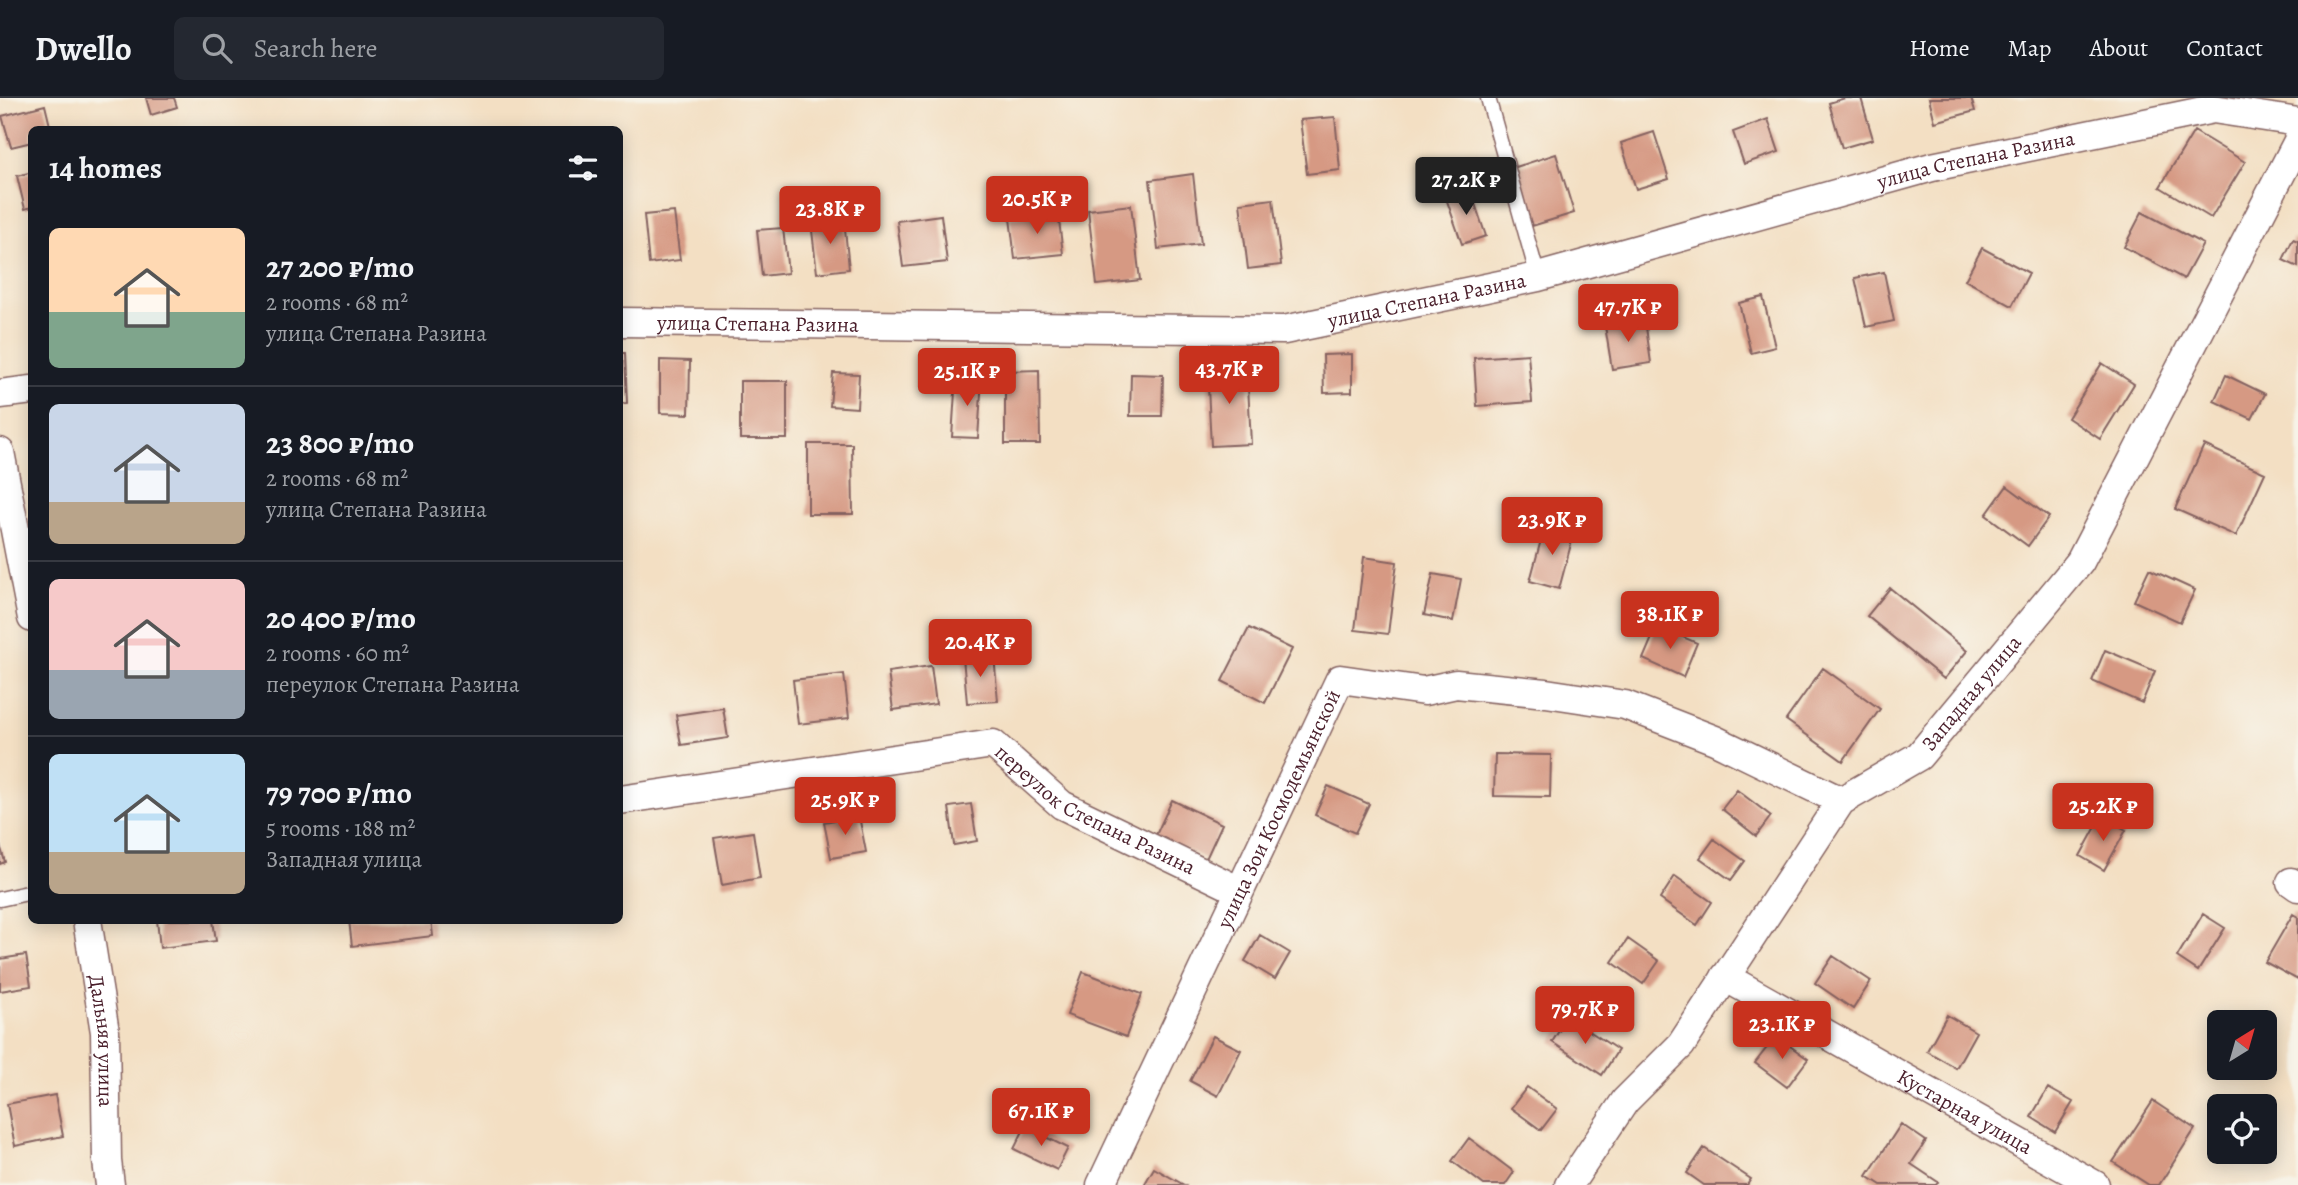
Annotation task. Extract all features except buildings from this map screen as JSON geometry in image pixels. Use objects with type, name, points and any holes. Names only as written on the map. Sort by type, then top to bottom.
[{"type":"street","name":"улица Степана Разина","points":[[623,322],[1284,330],[1538,277],[1932,167],[2213,109],[2297,141]]},
{"type":"street","name":"Западная улица","points":[[1569,1185],[1625,1101],[1681,1045],[1841,801],[1919,756],[2080,562],[2297,141]]},
{"type":"street","points":[[0,394],[28,390]]},
{"type":"street","points":[[0,452],[28,597]]},
{"type":"street","name":"улица Зои Космодемьянской","points":[[1101,1185],[1238,890],[1340,679],[1424,691],[1456,684],[1546,693],[1625,705],[1715,740],[1841,801]]},
{"type":"street","name":"переулок Степана Разина","points":[[623,800],[993,744],[1062,805],[1238,890]]},
{"type":"street","name":"Дальняя улица","points":[[89,924],[105,1032],[109,1173]]},
{"type":"street","name":"Кустарная улица","points":[[1725,977],[2095,1185]]},
{"type":"lane","points":[[1488,98],[1538,277]]},
{"type":"lane","points":[[0,900],[28,893]]}]
